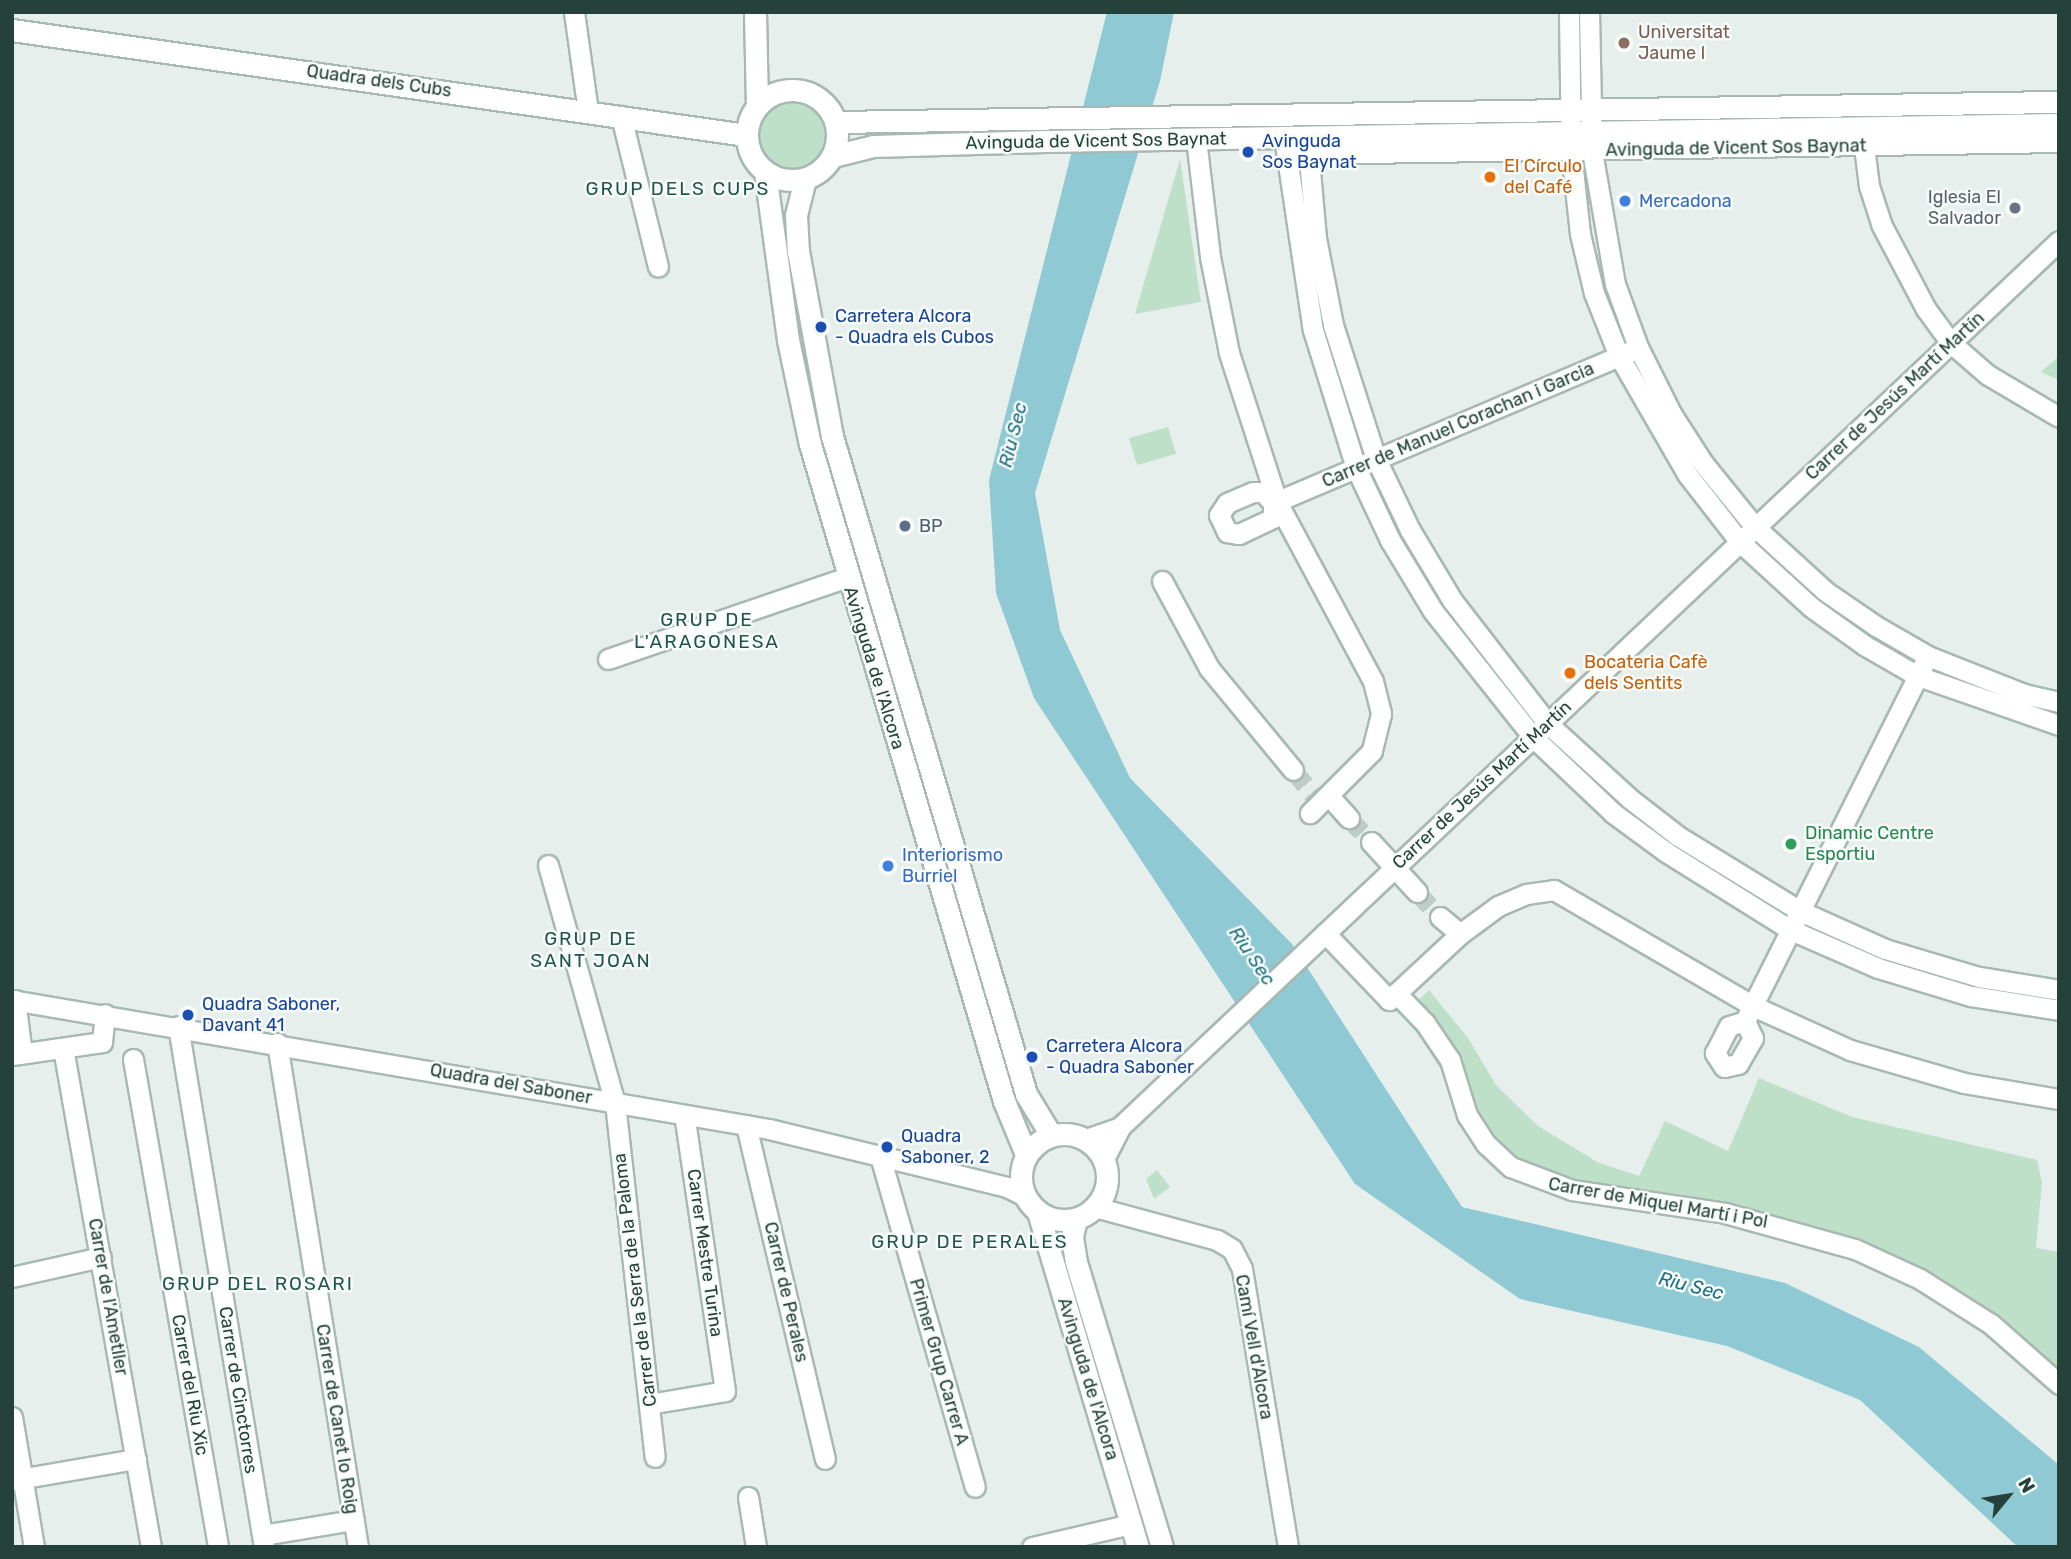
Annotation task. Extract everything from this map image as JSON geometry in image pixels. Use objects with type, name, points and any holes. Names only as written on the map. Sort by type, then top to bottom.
[{"type":"main road","points":[[755,12],[758,40],[757,105],[746,135],[751,156],[765,172],[784,180],[805,180],[821,171],[833,156],[836,122],[815,97],[785,90],[757,105]]},
{"type":"main road","name":"Quadra dels Cubs","points":[[12,30],[746,135]]},
{"type":"main road","points":[[758,40],[785,90]]},
{"type":"main road","name":"Avinguda de Vicent Sos Baynat","points":[[836,122],[2059,102]]},
{"type":"main road","name":"Avinguda de Vicent Sos Baynat","points":[[833,156],[873,146],[1045,141],[1196,139],[1286,146],[1581,142],[2059,124]]},
{"type":"main road","name":"Avinguda de l'Alcora","points":[[765,172],[799,397],[847,577],[1004,1101],[1027,1154]]},
{"type":"main road","name":"Avinguda de l'Alcora","points":[[805,180],[796,215],[798,251],[832,436],[1026,1094],[1051,1135]]},
{"type":"main road","points":[[1051,1135],[1086,1139],[1104,1159],[1105,1193],[1095,1208],[1076,1219],[1056,1220],[1022,1193],[1027,1154],[1051,1135]]},
{"type":"main road","name":"Avinguda de l'Alcora","points":[[1022,1193],[1138,1547]]},
{"type":"main road","name":"Avinguda de l'Alcora","points":[[1076,1219],[1072,1237],[1076,1262],[1162,1547]]},
{"type":"street","points":[[574,12],[588,111]]},
{"type":"street","points":[[1569,12],[1581,110]]},
{"type":"street","points":[[1581,110],[1590,12]]},
{"type":"street","name":"Avinguda de Vicent Sos Baynat","points":[[1581,110],[1581,142],[1864,146],[2059,142]]},
{"type":"street","points":[[621,116],[658,267]]},
{"type":"street","points":[[1196,139],[1210,257],[1230,354],[1275,503],[1373,681],[1381,714],[1372,751],[1319,802],[1349,818]]},
{"type":"street","points":[[1581,142],[1615,284],[1638,347],[1671,413],[1703,463],[1755,527],[1825,591],[1928,656],[2024,694],[2059,702]]},
{"type":"street","points":[[1581,142],[1580,234],[1594,293],[1619,356],[1687,474],[1740,542],[1811,607],[1918,676],[2059,725]]},
{"type":"street","points":[[1286,146],[1313,330],[1356,468],[1390,540],[1433,611],[1533,737],[1623,821],[1791,930],[1891,972],[1971,996],[2059,1010]]},
{"type":"street","points":[[1308,146],[1316,238],[1333,325],[1376,459],[1410,530],[1452,600],[1547,723],[1629,798],[1678,836],[1800,911],[1885,949],[1979,977],[2059,990]]},
{"type":"street","points":[[1864,146],[1869,186],[1900,269],[1951,343],[1987,375],[2059,417]]},
{"type":"street","name":"Carrer de Jesús Martí Martín","points":[[1104,1159],[1120,1127],[2059,241]]},
{"type":"street","name":"Carrer de Manuel Corachan i Garcia","points":[[1275,503],[1638,347]]},
{"type":"street","points":[[608,659],[847,577]]},
{"type":"street","points":[[1162,581],[1209,667],[1293,770]]},
{"type":"street","points":[[1749,1013],[1928,656]]},
{"type":"street","points":[[1371,842],[1417,892]]},
{"type":"street","name":"Carrer de la Serra de la Paloma","points":[[548,865],[615,1103],[655,1457]]},
{"type":"street","points":[[1392,996],[1460,934],[1499,906],[1526,894],[1555,890],[1749,1013],[1850,1049],[1964,1083],[2059,1099]]},
{"type":"street","points":[[1440,917],[1460,934]]},
{"type":"street","name":"Carrer de Miquel Martí i Pol","points":[[1325,933],[1425,1023],[1450,1060],[1467,1115],[1486,1144],[1511,1167],[1572,1191],[1725,1213],[1855,1249],[1920,1279],[1991,1324],[2059,1384]]},
{"type":"street","points":[[14,1000],[17,1055],[102,1042],[105,1014]]},
{"type":"street","name":"Quadra del Saboner","points":[[14,1000],[746,1125],[1022,1193]]},
{"type":"street","name":"Carrer de Cinctorres","points":[[178,1026],[263,1541]]},
{"type":"street","name":"Carrer de Canet lo Roig","points":[[277,1043],[358,1547]]},
{"type":"street","name":"Carrer de l'Ametller","points":[[63,1048],[151,1547]]},
{"type":"street","name":"Carrer del Riu Xic","points":[[133,1059],[218,1547]]},
{"type":"street","name":"Carrer Mestre Turina","points":[[649,1404],[725,1391],[684,1115]]},
{"type":"street","name":"Carrer de Perales","points":[[746,1125],[825,1459]]},
{"type":"street","name":"Carrer de Jesús Martí Martín","points":[[1086,1139],[1120,1127]]},
{"type":"street","name":"Primer Grup Carrer A","points":[[880,1156],[975,1487]]},
{"type":"street","name":"Camí Vell d'Alcora","points":[[1095,1208],[1217,1240],[1232,1249],[1242,1269],[1288,1547]]},
{"type":"street","points":[[12,1277],[101,1257]]},
{"type":"street","points":[[12,1417],[17,1480],[34,1547]]},
{"type":"street","points":[[17,1480],[136,1459]]},
{"type":"street","points":[[748,1497],[756,1547]]},
{"type":"street","points":[[263,1541],[354,1520]]},
{"type":"street","points":[[1032,1547],[1131,1524]]},
{"type":"green space","points":[[785,102],[799,102],[811,107],[821,117],[826,136],[821,155],[811,165],[799,170],[785,170],[773,165],[763,155],[758,143],[758,129],[763,117],[773,107]]},
{"type":"green space","points":[[1180,159],[1201,302],[1135,314]]},
{"type":"green space","points":[[2059,356],[2059,380],[2041,372]]},
{"type":"green space","points":[[1168,427],[1176,454],[1137,465],[1129,438]]},
{"type":"green space","points":[[1429,990],[1468,1038],[1496,1085],[1538,1126],[1599,1163],[1639,1176],[1665,1121],[1728,1151],[1759,1078],[1852,1117],[2037,1160],[2042,1182],[2036,1248],[2059,1252],[2059,1395],[1983,1329],[1917,1287],[1852,1256],[1726,1221],[1573,1198],[1534,1187],[1506,1172],[1405,1013]]},
{"type":"green space","points":[[1157,1170],[1170,1187],[1154,1199],[1146,1179]]},
{"type":"water","name":"Riu Sec","points":[[1107,12],[1174,12],[1160,81],[1035,493],[1060,630],[1130,778],[1292,944],[1462,1207],[1785,1283],[1919,1347],[2059,1465],[2059,1547],[2018,1547],[1860,1400],[1727,1346],[1520,1299],[1355,1184],[1034,698],[996,593],[989,480]]},
{"type":"tunnel","points":[[1293,770],[1315,796]]},
{"type":"tunnel","points":[[1349,818],[1371,842]]},
{"type":"tunnel","points":[[1417,892],[1440,917]]},
{"type":"place","name":"Universitat Jaume I","points":[[1624,43]]},
{"type":"place","name":"Avinguda Sos Baynat","points":[[1248,152]]},
{"type":"place","name":"El Círculo del Café","points":[[1490,177]]},
{"type":"place","name":"Mercadona","points":[[1625,201]]},
{"type":"place","name":"Iglesia El Salvador","points":[[2015,208]]},
{"type":"place","name":"Carretera Alcora - Quadra els Cubos","points":[[821,327]]},
{"type":"place","name":"BP","points":[[905,526]]},
{"type":"place","name":"Bocateria Cafè dels Sentits","points":[[1570,673]]},
{"type":"place","name":"Dinamic Centre Esportiu","points":[[1791,844]]},
{"type":"place","name":"Interiorismo Burriel","points":[[888,866]]},
{"type":"place","name":"Quadra Saboner, Davant 41","points":[[188,1015]]},
{"type":"place","name":"Carretera Alcora - Quadra Saboner","points":[[1032,1057]]},
{"type":"place","name":"Quadra Saboner, 2","points":[[887,1147]]},
{"type":"district","name":"GRUP DELS CUPS","points":[[678,189]]},
{"type":"district","name":"GRUP DE L'ARAGONESA","points":[[707,631]]},
{"type":"district","name":"GRUP DE SANT JOAN","points":[[591,950]]},
{"type":"district","name":"GRUP DE PERALES","points":[[970,1242]]},
{"type":"district","name":"GRUP DEL ROSARI","points":[[258,1284]]}]
